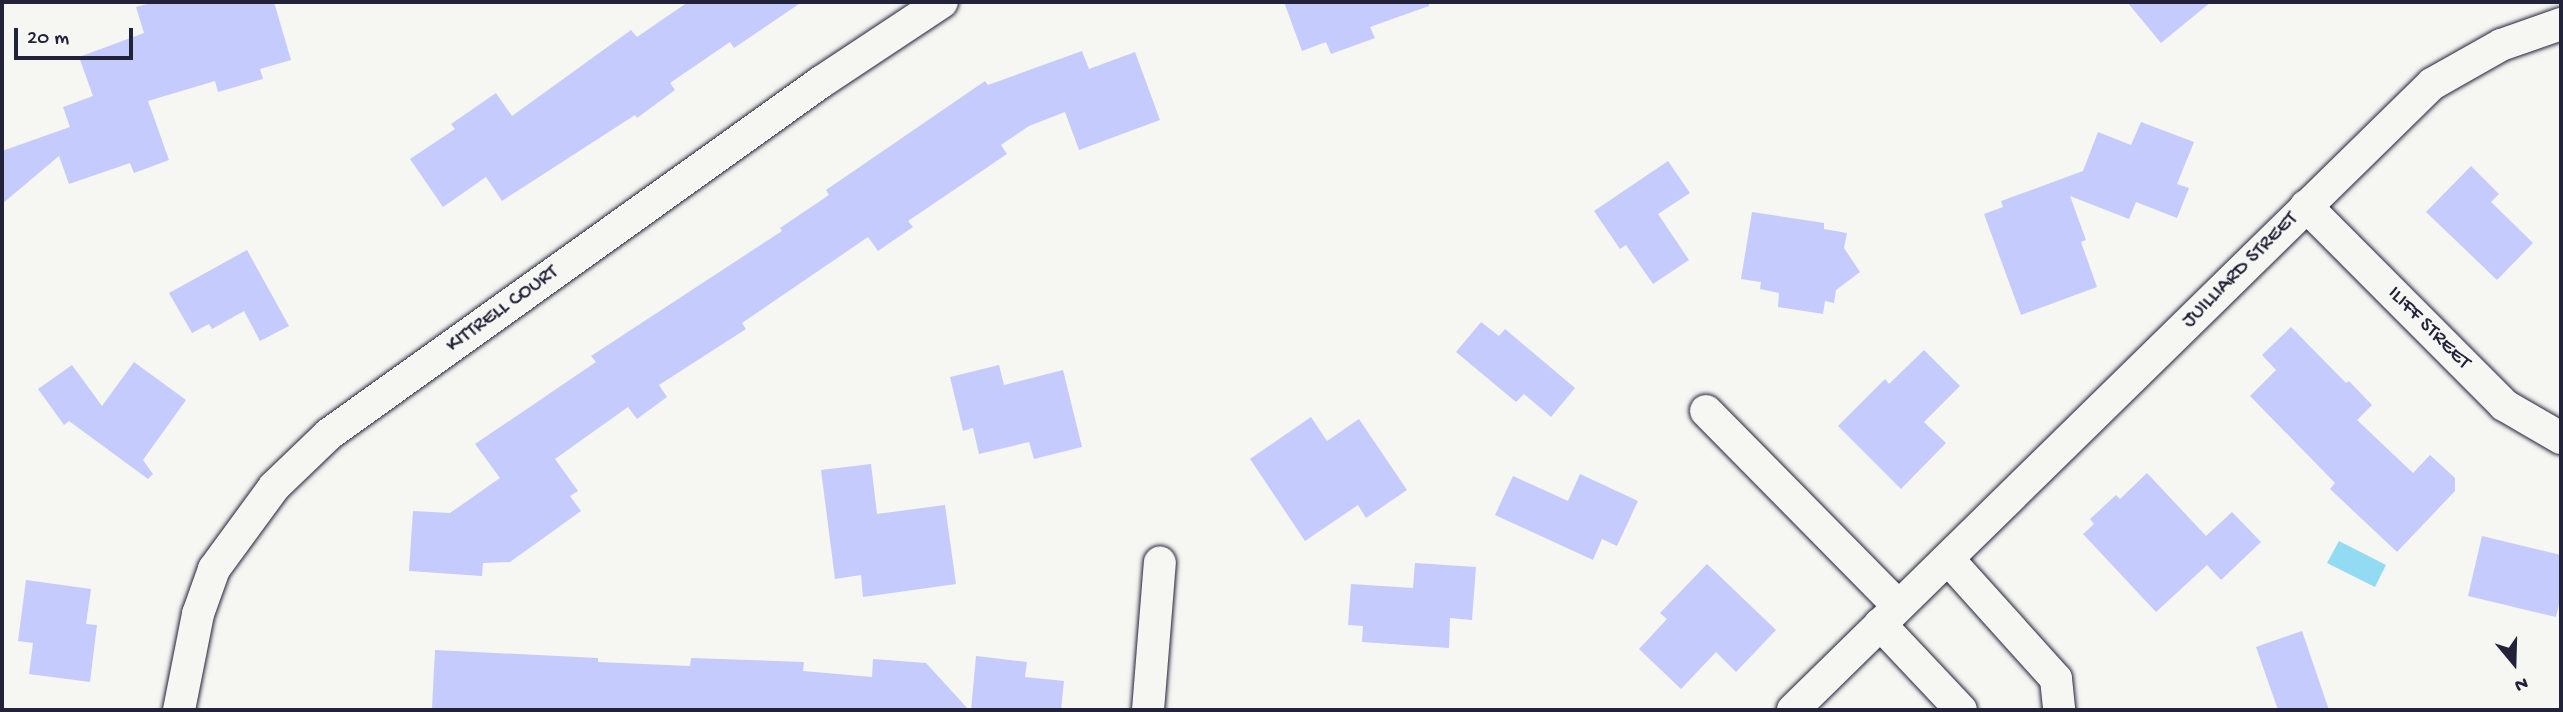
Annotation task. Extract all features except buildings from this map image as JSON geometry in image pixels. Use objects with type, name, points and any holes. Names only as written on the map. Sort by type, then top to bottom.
[{"type":"street","name":"KITTRELL COURT","points":[[179,710],[198,614],[214,569],[274,487],[330,434],[799,97],[942,2]]},
{"type":"street","name":"JUILLIARD STREET","points":[[1793,710],[2432,85],[2501,44],[2561,24]]},
{"type":"street","name":"ILIFF STREET","points":[[2306,206],[2504,405],[2561,438]]},
{"type":"street","points":[[1706,411],[1889,615],[1961,710]]},
{"type":"street","points":[[1949,560],[2056,679],[2059,710]]},
{"type":"street","points":[[1148,710],[1160,562]]},
{"type":"water","points":[[2339,541],[2386,565],[2375,587],[2327,563]]}]
